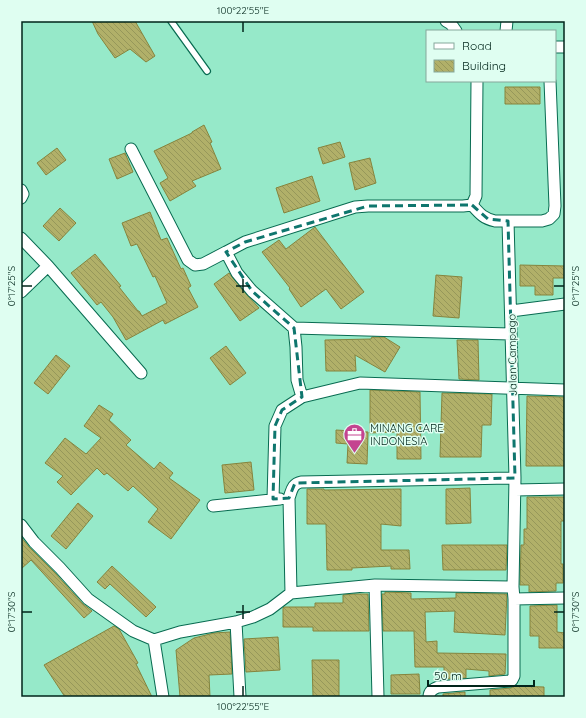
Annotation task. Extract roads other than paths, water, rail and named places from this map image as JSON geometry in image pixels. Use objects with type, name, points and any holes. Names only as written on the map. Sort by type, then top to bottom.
[{"type":"street","points":[[446,21],[451,24],[455,30]]},
{"type":"street","points":[[472,205],[476,196],[477,82]]},
{"type":"street","points":[[472,205],[482,216],[495,221],[542,221],[549,219],[554,214],[555,206],[550,82]]},
{"type":"street","points":[[131,149],[188,260],[195,265],[203,264],[245,242],[355,207],[472,205]]},
{"type":"street","points":[[21,190],[23,194],[21,198]]},
{"type":"street","name":"Jalan Campago","points":[[429,697],[431,690],[438,686],[510,681],[514,676],[515,478],[508,221]]},
{"type":"street","points":[[21,238],[48,266],[141,373]]},
{"type":"street","points":[[226,252],[237,272],[252,291],[294,328],[511,334]]},
{"type":"street","points":[[21,292],[48,266]]},
{"type":"street","points":[[511,311],[565,304]]},
{"type":"street","points":[[294,328],[297,380],[302,397]]},
{"type":"street","points":[[273,500],[274,426],[282,410],[302,397],[360,383],[565,390]]},
{"type":"street","points":[[291,593],[289,498],[296,483],[515,478]]},
{"type":"street","points":[[515,490],[565,489]]},
{"type":"street","points":[[213,506],[289,498]]},
{"type":"street","points":[[21,525],[34,542],[88,599],[133,631],[154,640],[180,632],[236,622],[252,617],[270,609],[291,593],[375,586],[514,593],[565,598]]},
{"type":"street","points":[[375,586],[378,697]]},
{"type":"street","points":[[236,622],[240,697]]},
{"type":"street","points":[[154,640],[163,697]]},
{"type":"lane","points":[[171,21],[207,71]]},
{"type":"place","name":"MINANG CARE INDONESIA","points":[[355,454]]}]
